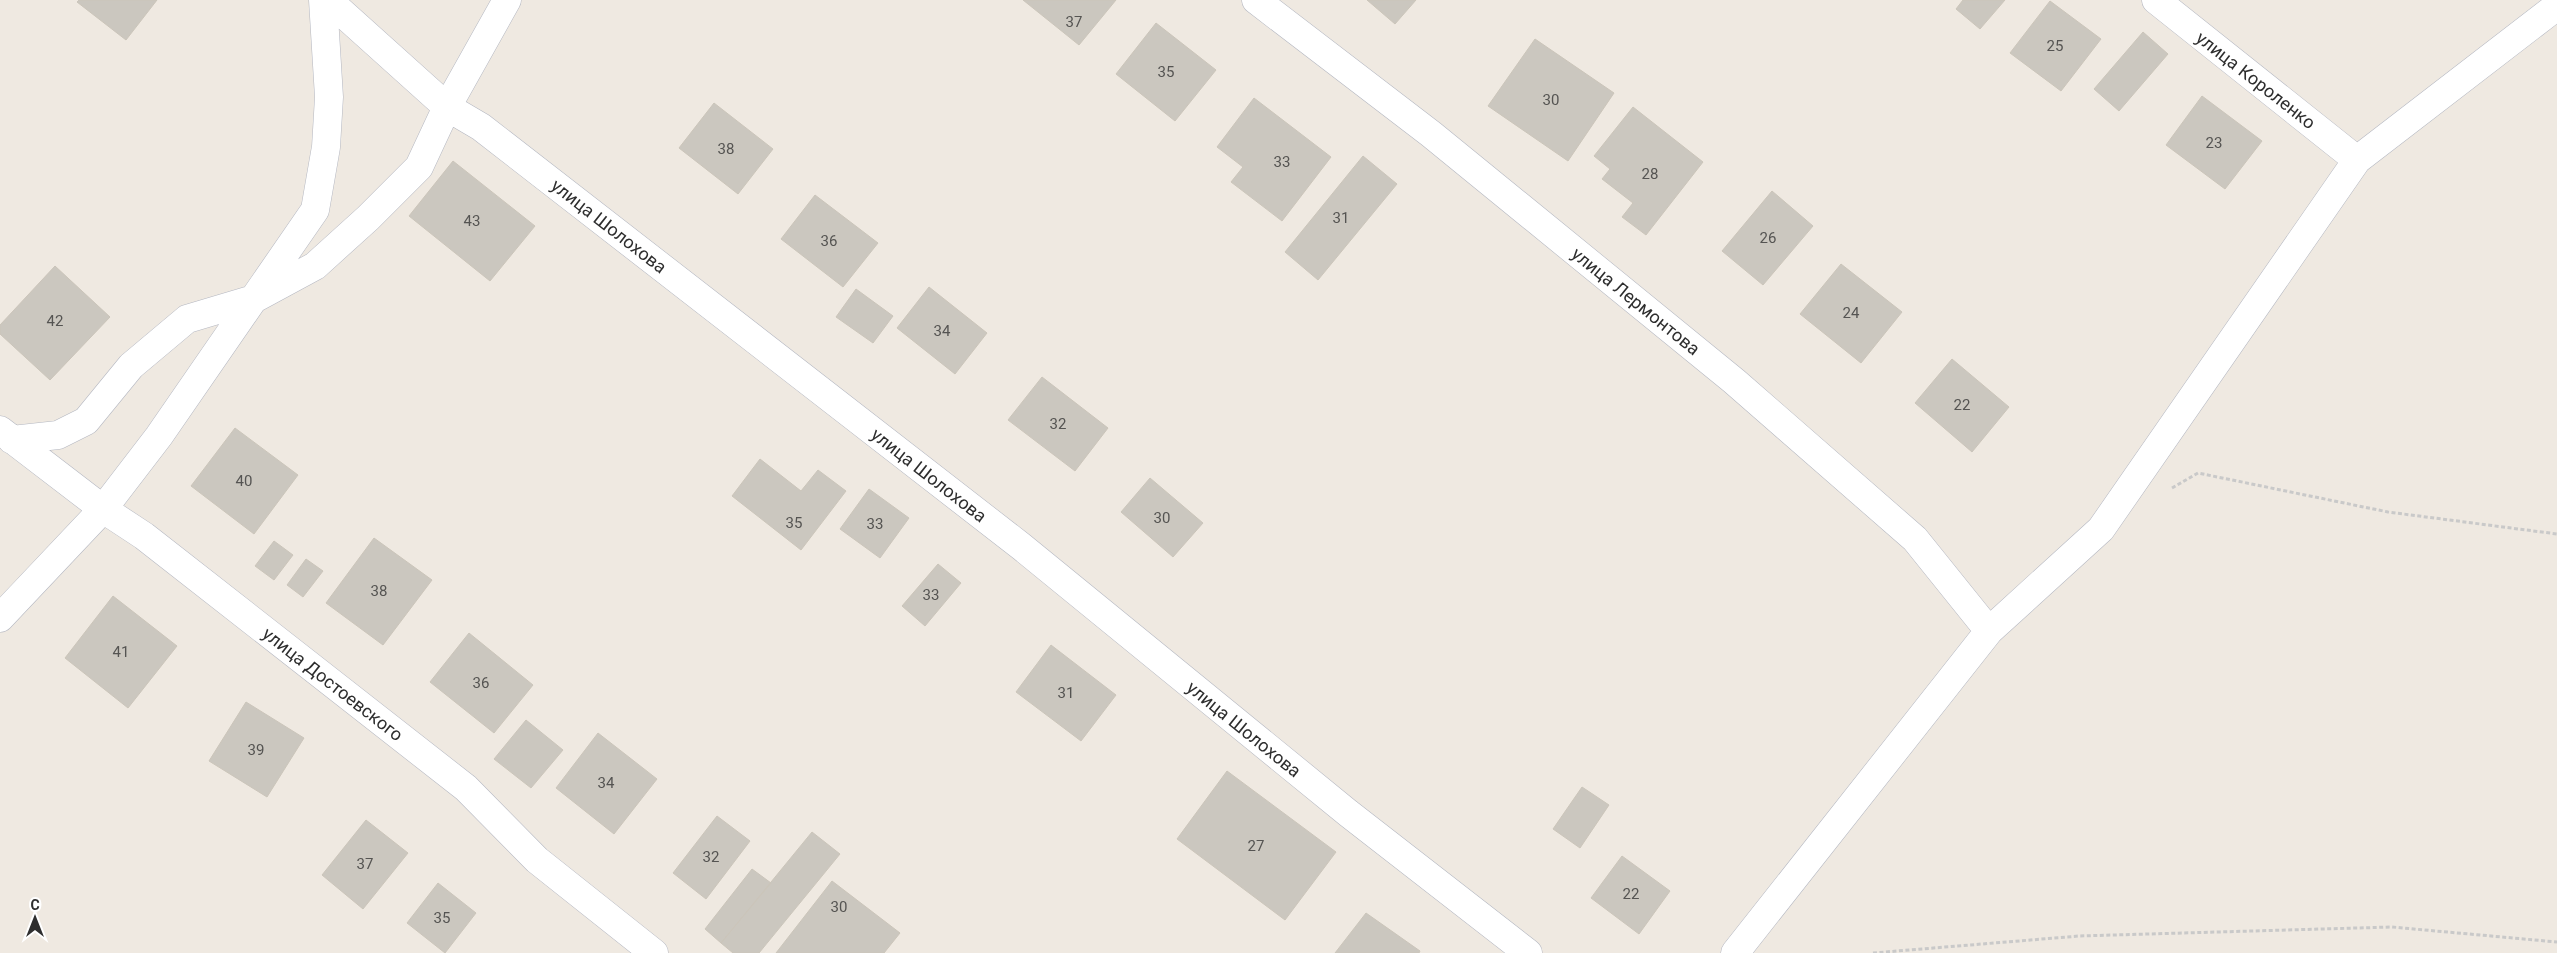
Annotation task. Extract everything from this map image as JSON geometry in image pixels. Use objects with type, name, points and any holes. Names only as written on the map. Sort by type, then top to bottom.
[{"type":"street","points":[[0,618],[103,509],[159,436],[315,210],[326,147],[329,97],[323,0]]},
{"type":"street","name":"улица Шолохова","points":[[328,0],[447,107],[481,127],[1014,541],[1348,813],[1528,953]]},
{"type":"street","points":[[6,435],[58,435],[86,420],[131,366],[187,319],[254,299],[314,266],[368,218],[419,166],[447,107],[506,0]]},
{"type":"street","name":"улица Лермонтова","points":[[1256,0],[1431,134],[1734,381],[1915,539],[1989,631]]},
{"type":"street","name":"улица Короленко","points":[[2156,0],[2357,160]]},
{"type":"street","points":[[1735,953],[1989,631],[2100,529],[2357,160],[2557,6]]},
{"type":"street","name":"улица Достоевского","points":[[6,435],[103,509],[144,536],[466,788],[537,860],[654,953]]},
{"type":"path","points":[[2165,492],[2198,473],[2388,512],[2557,534]]},
{"type":"path","points":[[1873,953],[2079,936],[2392,927],[2557,942]]},
{"type":"building","points":[[79,0],[157,0],[126,40],[77,2]]},
{"type":"building","points":[[1023,0],[1116,0],[1079,45]]},
{"type":"building","points":[[1367,0],[1416,0],[1395,24]]},
{"type":"building","points":[[1963,0],[2005,0],[1980,29],[1956,9]]},
{"type":"building","points":[[2050,1],[2101,39],[2061,91],[2010,53]]},
{"type":"building","points":[[1156,23],[1216,70],[1175,121],[1116,74]]},
{"type":"building","points":[[2143,32],[2168,54],[2119,111],[2094,89]]},
{"type":"building","points":[[1535,39],[1614,93],[1568,161],[1488,106]]},
{"type":"building","points":[[2202,96],[2262,141],[2225,189],[2166,145]]},
{"type":"building","points":[[1254,98],[1331,157],[1282,221],[1231,182],[1243,167],[1217,147]]},
{"type":"building","points":[[714,103],[773,149],[738,194],[679,148]]},
{"type":"building","points":[[1633,107],[1703,162],[1646,235],[1622,217],[1633,203],[1602,179],[1610,169],[1594,156]]},
{"type":"building","points":[[1363,156],[1397,184],[1318,280],[1285,252]]},
{"type":"building","points":[[453,161],[535,226],[490,281],[409,216]]},
{"type":"building","points":[[1772,191],[1813,226],[1763,285],[1722,251]]},
{"type":"building","points":[[815,195],[878,243],[843,287],[781,239]]},
{"type":"building","points":[[1841,264],[1902,312],[1861,363],[1800,314]]},
{"type":"building","points":[[55,266],[110,317],[50,380],[0,334],[0,325]]},
{"type":"building","points":[[929,287],[987,333],[955,374],[897,328]]},
{"type":"building","points":[[856,289],[893,316],[873,343],[836,317]]},
{"type":"building","points":[[1952,359],[2009,407],[1972,452],[1915,403]]},
{"type":"building","points":[[1042,377],[1108,428],[1075,471],[1008,420]]},
{"type":"building","points":[[235,428],[298,475],[254,534],[191,486]]},
{"type":"building","points":[[760,459],[801,491],[818,470],[846,491],[801,550],[732,496]]},
{"type":"building","points":[[1150,478],[1203,523],[1173,557],[1121,512]]},
{"type":"building","points":[[869,489],[909,518],[880,558],[840,529]]},
{"type":"building","points":[[374,538],[432,580],[383,645],[326,603]]},
{"type":"building","points":[[274,541],[293,555],[274,580],[255,566]]},
{"type":"building","points":[[306,559],[323,571],[303,597],[287,585]]},
{"type":"building","points":[[938,564],[961,583],[925,626],[902,606]]},
{"type":"building","points":[[113,596],[177,646],[128,708],[65,658]]},
{"type":"building","points":[[469,633],[533,685],[494,733],[430,682]]},
{"type":"building","points":[[1051,645],[1116,695],[1081,741],[1016,692]]},
{"type":"building","points":[[246,702],[304,738],[267,797],[209,761]]},
{"type":"building","points":[[526,720],[563,750],[531,788],[494,759]]},
{"type":"building","points":[[598,733],[657,779],[614,834],[556,788]]},
{"type":"building","points":[[1227,771],[1336,852],[1285,920],[1177,839]]},
{"type":"building","points":[[1582,787],[1609,805],[1580,848],[1553,829]]},
{"type":"building","points":[[717,816],[750,841],[706,899],[673,873]]},
{"type":"building","points":[[366,820],[408,853],[363,909],[322,875]]},
{"type":"building","points":[[812,832],[840,854],[759,953],[733,953],[721,943]]},
{"type":"building","points":[[1622,856],[1670,891],[1639,934],[1591,898]]},
{"type":"building","points":[[752,869],[771,883],[721,943],[705,929]]},
{"type":"building","points":[[832,881],[900,933],[884,953],[776,953]]},
{"type":"building","points":[[438,883],[476,913],[445,953],[407,923]]},
{"type":"building","points":[[1366,913],[1420,951],[1419,953],[1335,953]]}]
